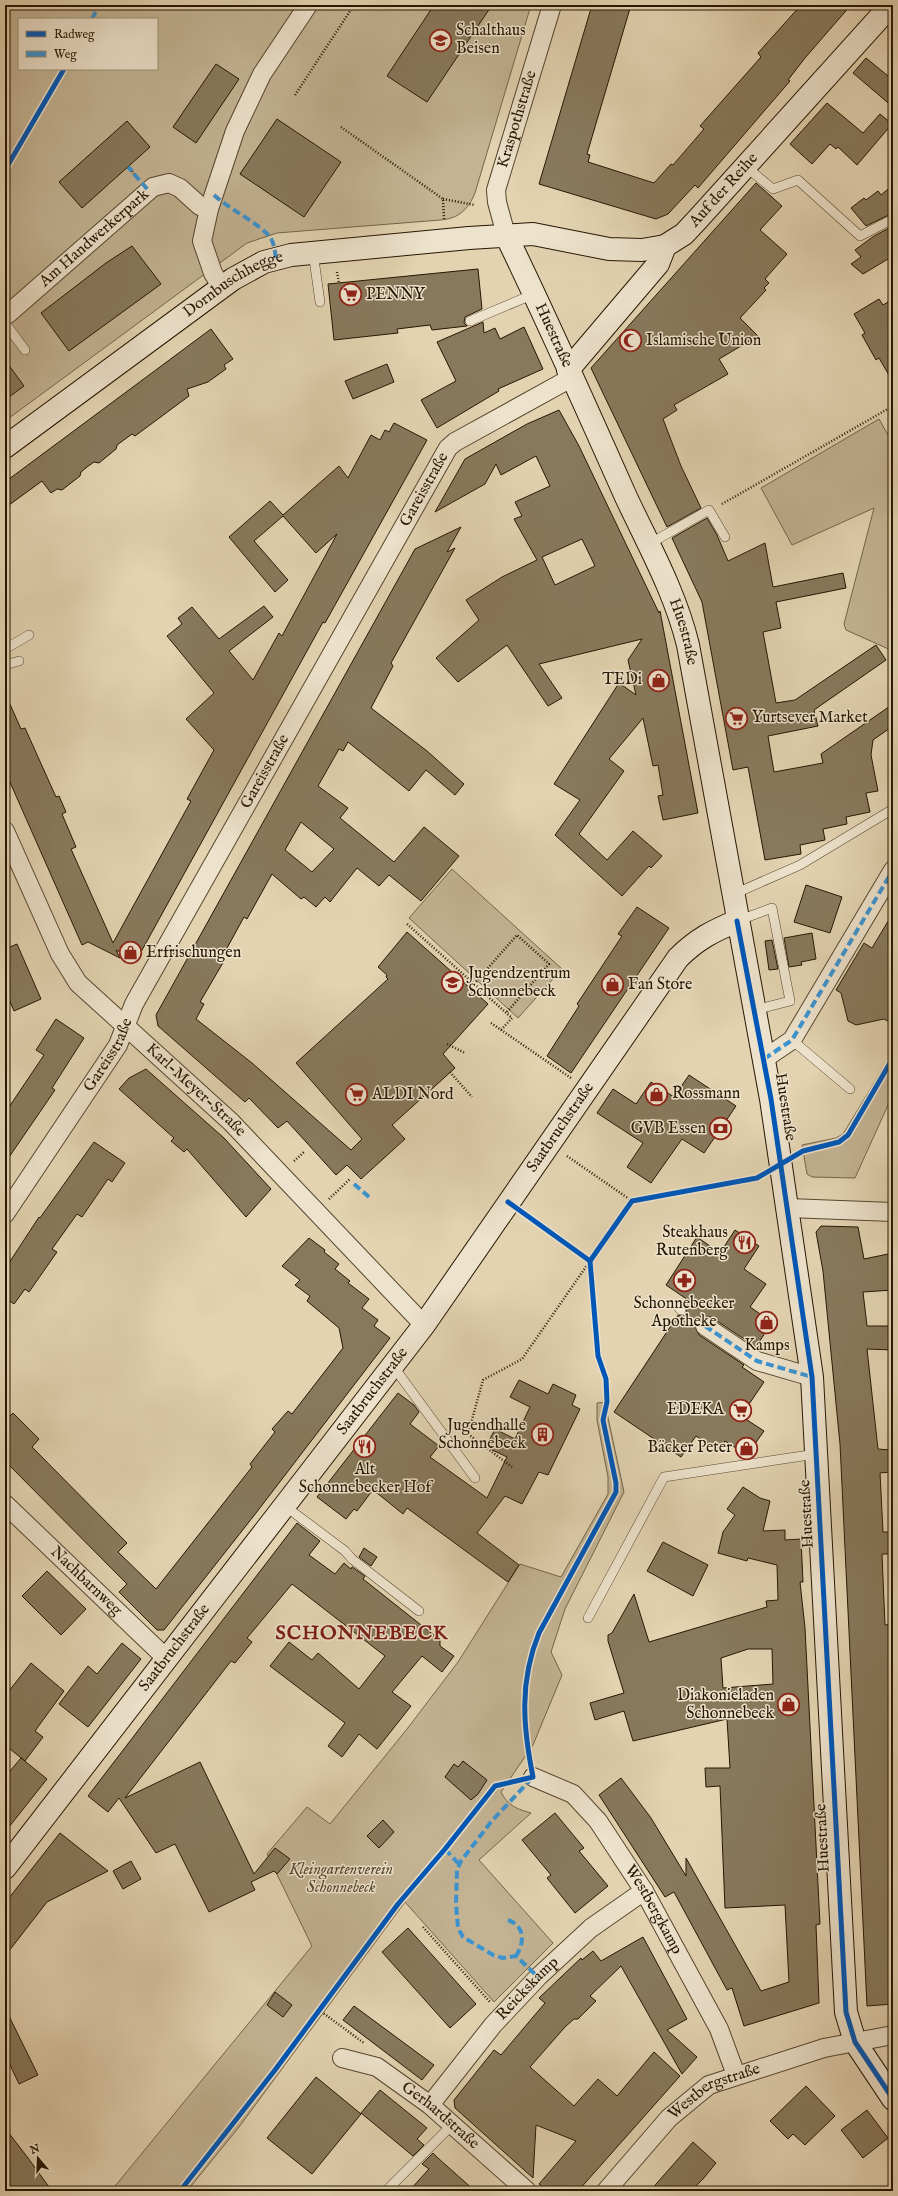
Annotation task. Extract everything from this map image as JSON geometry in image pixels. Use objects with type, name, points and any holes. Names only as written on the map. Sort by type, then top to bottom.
[{"type":"main road","name":"Auf der Reihe","points":[[506,235],[533,234],[608,249],[630,251],[665,246],[684,234],[890,10]]},
{"type":"main road","name":"Dornbuschhegge","points":[[5,447],[250,268],[264,262],[292,255],[313,252],[506,235]]},
{"type":"main road","name":"Huestraße","points":[[506,235],[649,544],[662,568],[685,632],[732,895],[764,1060],[788,1208],[812,1377],[842,1975],[846,2012],[855,2042],[893,2099]]},
{"type":"main road","points":[[570,374],[658,264],[665,246]]},
{"type":"main road","name":"Saatbruchstraße","points":[[5,1868],[424,1325],[678,958],[694,942],[714,930],[737,921]]},
{"type":"street","points":[[222,288],[213,273],[202,241],[209,209],[241,116],[262,74],[308,5]]},
{"type":"street","name":"Kraspothstraße","points":[[506,235],[497,202],[496,190],[552,5]]},
{"type":"street","name":"Am Handwerkerpark","points":[[6,318],[153,187],[169,183],[180,188],[200,206],[209,209]]},
{"type":"street","name":"Gareisstraße","points":[[5,1214],[105,1066],[126,1027],[134,1004],[448,448],[455,442],[570,374]]},
{"type":"street","name":"Karl-Meyer-Straße","points":[[5,831],[69,970],[78,983],[231,1122],[424,1325]]},
{"type":"street","name":"Huestraße","points":[[764,1060],[792,1040],[893,870]]},
{"type":"street","points":[[788,1208],[893,1212]]},
{"type":"street","points":[[705,1326],[757,1361],[812,1377]]},
{"type":"street","name":"Nachbarnweg","points":[[5,1504],[167,1659]]},
{"type":"street","name":"Westbergkamp","points":[[533,1777],[573,1794],[598,1820],[644,1891],[719,2028],[736,2075]]},
{"type":"street","name":"Reickskamp","points":[[430,2105],[502,2016],[538,1976],[591,1928],[644,1891]]},
{"type":"street","name":"Westbergstraße","points":[[606,2191],[670,2118],[709,2085],[736,2075],[824,2048],[893,2035]]},
{"type":"street","name":"Gerhardstraße","points":[[342,2058],[377,2067],[430,2105],[527,2191]]},
{"type":"lane","points":[[745,166],[773,188],[798,180],[860,236],[893,219]]},
{"type":"lane","points":[[313,252],[320,302]]},
{"type":"lane","points":[[470,321],[534,294]]},
{"type":"lane","name":"Am Handwerkerpark","points":[[6,318],[25,350]]},
{"type":"lane","points":[[649,544],[709,510],[725,537]]},
{"type":"lane","points":[[5,649],[29,635]]},
{"type":"lane","points":[[5,665],[19,661]]},
{"type":"lane","points":[[732,895],[800,865],[893,809]]},
{"type":"lane","points":[[737,921],[772,908],[790,1001],[755,1010]]},
{"type":"lane","points":[[792,1040],[850,1089]]},
{"type":"lane","points":[[392,1365],[409,1386],[475,1478]]},
{"type":"lane","points":[[588,1618],[664,1477],[817,1454]]},
{"type":"lane","points":[[285,1506],[345,1551],[352,1559],[419,1611]]},
{"type":"lane","points":[[386,2191],[452,2125]]},
{"type":"path","points":[[295,95],[354,5]]},
{"type":"path","points":[[341,127],[443,199],[475,205]]},
{"type":"path","points":[[443,199],[444,212]]},
{"type":"path","points":[[709,510],[893,406]]},
{"type":"path","points":[[407,924],[512,1018],[502,1030]]},
{"type":"path","points":[[474,984],[517,936],[550,964],[506,1013]]},
{"type":"path","points":[[455,974],[458,970]]},
{"type":"path","points":[[491,1023],[586,1089]]},
{"type":"path","points":[[447,1044],[465,1053]]},
{"type":"path","points":[[512,1467],[468,1434],[482,1380],[522,1359],[632,1201],[757,1178],[803,1151],[839,1142],[848,1135],[893,1058]]},
{"type":"path","points":[[450,1072],[472,1097]]},
{"type":"path","points":[[549,1143],[632,1201]]},
{"type":"path","points":[[316,1212],[350,1179]]},
{"type":"path","points":[[180,2191],[275,2070],[398,1904],[445,1849],[495,1786],[533,1777],[526,1740],[524,1716],[528,1668],[532,1649],[539,1633],[616,1492],[616,1483],[603,1420],[607,1402],[606,1379],[598,1356],[590,1261],[508,1202]]},
{"type":"path","points":[[423,1927],[502,2016]]},
{"type":"path","points":[[319,2010],[332,2019]]},
{"type":"green space","points":[[5,5],[531,5],[475,193],[466,209],[457,216],[440,220],[277,233],[247,243],[5,421]]},
{"type":"green space","points":[[879,419],[893,444],[893,651],[846,630],[844,624],[874,508],[792,545],[761,488]]},
{"type":"green space","points":[[452,869],[562,969],[518,1018],[409,918]]},
{"type":"green space","points":[[893,1052],[893,1094],[855,1178],[812,1177],[807,1174],[802,1145],[836,1138],[843,1134]]},
{"type":"green space","name":"Kleingartenverein Schonnebeck","points":[[607,1402],[609,1406],[607,1413],[624,1492],[565,1609],[551,1652],[562,1675],[533,1745],[501,1792],[510,1804],[531,1813],[479,1860],[553,1943],[494,2002],[405,1902],[239,2127],[187,2191],[111,2191],[312,1946],[267,1854],[307,1807],[330,1824],[407,1729],[458,1662],[520,1564],[561,1577],[608,1494],[608,1477],[597,1420],[597,1403]]},
{"type":"building","name":"Schalthaus Beisen","points":[[434,5],[492,5],[427,102],[387,76]]},
{"type":"building","points":[[592,5],[631,5],[587,154],[590,155],[588,162],[654,183],[671,164],[673,165],[704,129],[700,126],[761,57],[758,53],[801,5],[851,5],[805,58],[788,80],[790,81],[698,188],[695,185],[668,214],[656,219],[539,184]]},
{"type":"building","points":[[866,58],[893,80],[893,107],[853,73]]},
{"type":"building","points":[[216,64],[239,79],[196,143],[173,127]]},
{"type":"building","points":[[827,103],[863,133],[880,114],[892,124],[857,165],[838,147],[836,149],[830,144],[812,164],[790,144]]},
{"type":"building","points":[[277,119],[341,162],[304,217],[240,174]]},
{"type":"building","points":[[127,121],[150,147],[82,208],[59,182]]},
{"type":"building","points":[[756,183],[782,206],[760,230],[787,254],[765,279],[769,283],[764,288],[766,290],[740,318],[758,336],[719,359],[728,374],[674,405],[677,410],[663,419],[681,466],[701,508],[667,527],[591,368]]},
{"type":"building","points":[[893,185],[893,213],[866,226],[851,208],[864,198],[866,200],[878,191],[881,195]]},
{"type":"building","points":[[893,226],[893,256],[863,274],[851,264],[861,257],[855,250],[874,236]]},
{"type":"building","points":[[132,246],[161,284],[69,351],[41,313],[106,263]]},
{"type":"building","points":[[478,269],[482,309],[465,317],[464,323],[467,326],[432,330],[430,325],[397,329],[398,333],[334,340],[328,284]]},
{"type":"building","points":[[879,299],[883,305],[893,299],[893,382],[879,358],[876,360],[862,335],[865,333],[854,314]]},
{"type":"building","points":[[483,322],[484,333],[495,328],[500,339],[524,327],[543,369],[498,389],[499,391],[437,428],[421,400],[456,381],[437,342]]},
{"type":"building","points":[[211,329],[233,359],[224,365],[226,369],[208,382],[187,389],[189,396],[135,436],[132,434],[117,445],[116,449],[99,463],[94,462],[87,467],[81,472],[80,476],[62,490],[57,489],[51,493],[42,481],[5,508],[5,482]]},
{"type":"building","points":[[5,360],[24,386],[5,400]]},
{"type":"building","points":[[387,364],[394,382],[353,399],[345,381]]},
{"type":"building","points":[[559,410],[579,446],[659,613],[660,611],[698,813],[663,820],[658,796],[663,795],[658,765],[653,766],[643,718],[609,759],[624,771],[579,834],[607,860],[633,831],[662,856],[651,868],[649,866],[622,896],[555,835],[580,800],[554,784],[619,683],[636,695],[628,660],[642,639],[539,664],[562,698],[548,706],[507,645],[458,682],[436,658],[479,620],[466,600],[502,577],[537,560],[514,519],[522,516],[515,502],[550,486],[536,456],[501,475],[496,464],[485,484],[435,512],[465,459],[527,424]],"holes":[[[582,539],[595,566],[555,585],[542,557]]]},
{"type":"building","points":[[394,423],[427,440],[325,623],[323,622],[136,961],[116,950],[120,958],[88,942],[82,945],[5,771],[5,693],[21,729],[25,728],[56,797],[59,796],[66,812],[62,814],[76,847],[71,849],[113,943],[191,801],[187,799],[214,750],[186,719],[214,693],[167,636],[182,624],[178,618],[192,607],[219,639],[264,606],[273,617],[229,651],[253,680],[279,633],[282,636],[337,534],[316,553],[283,516],[254,541],[288,580],[275,592],[229,537],[270,501],[283,515],[339,466],[348,478],[371,435],[380,440],[385,430],[389,432]]},
{"type":"building","points":[[707,518],[717,535],[728,561],[765,543],[773,587],[843,573],[846,588],[776,602],[781,628],[763,632],[776,703],[795,700],[876,645],[886,660],[814,710],[818,726],[768,736],[774,772],[823,763],[821,754],[893,704],[893,726],[873,740],[871,755],[878,791],[866,793],[870,812],[846,817],[847,824],[823,829],[825,840],[800,845],[801,854],[765,860],[748,767],[733,770],[702,602],[672,538]]},
{"type":"building","points":[[461,527],[447,552],[455,548],[391,663],[393,666],[371,708],[427,751],[464,784],[455,795],[426,770],[409,791],[348,742],[343,751],[339,749],[318,786],[348,808],[340,818],[394,862],[424,827],[459,856],[421,901],[389,875],[379,886],[357,868],[330,902],[325,897],[316,907],[304,897],[301,899],[272,874],[247,919],[244,917],[221,959],[224,961],[200,1002],[204,1004],[196,1019],[252,1063],[351,1150],[362,1139],[296,1063],[388,979],[386,977],[387,975],[378,967],[407,932],[488,1004],[443,1054],[455,1068],[392,1125],[405,1139],[361,1179],[347,1165],[336,1175],[287,1121],[278,1128],[249,1098],[245,1102],[158,1026],[156,1015],[415,549]],"holes":[[[301,822],[334,849],[312,872],[285,850]]]},
{"type":"building","points":[[806,885],[842,897],[830,933],[794,922]]},
{"type":"building","points":[[637,907],[669,928],[571,1073],[547,1056],[579,1006],[577,1004],[622,936],[618,934]]},
{"type":"building","points":[[893,913],[893,1024],[884,1019],[856,1025],[848,1021],[841,993],[836,990],[864,943],[872,948]]},
{"type":"building","points":[[812,933],[816,959],[801,962],[802,965],[789,967],[784,938]]},
{"type":"building","points":[[772,940],[778,969],[769,970],[765,941]]},
{"type":"building","points":[[17,944],[41,999],[14,1011],[5,990],[5,949]]},
{"type":"building","points":[[56,1019],[84,1038],[52,1088],[55,1090],[5,1163],[5,1113],[44,1055],[36,1050]]},
{"type":"building","points":[[146,1069],[224,1138],[271,1189],[246,1217],[187,1149],[184,1152],[171,1141],[174,1138],[119,1089],[129,1078]]},
{"type":"building","points":[[689,1075],[736,1106],[704,1153],[682,1139],[651,1183],[627,1167],[643,1143],[597,1113],[613,1089],[636,1104],[651,1082],[674,1097]]},
{"type":"building","points":[[94,1142],[125,1163],[112,1182],[108,1179],[82,1217],[77,1214],[52,1249],[57,1252],[29,1292],[25,1289],[14,1304],[5,1298],[5,1269],[39,1217],[40,1218]]},
{"type":"building","points":[[821,1226],[858,1227],[864,1259],[893,1253],[893,1290],[863,1292],[867,1326],[893,1326],[893,1350],[867,1349],[878,1449],[890,1450],[891,1472],[880,1473],[883,1532],[890,1532],[892,1554],[882,1554],[885,1625],[893,1624],[893,2004],[867,2006],[840,1444],[823,1271],[816,1232]]},
{"type":"building","points":[[735,1230],[759,1246],[744,1269],[766,1284],[750,1307],[772,1322],[756,1347],[711,1317],[700,1317],[695,1326],[699,1335],[744,1365],[742,1367],[764,1382],[741,1416],[764,1431],[747,1455],[725,1441],[718,1451],[696,1436],[681,1457],[614,1412],[678,1315],[683,1316],[687,1312],[685,1305],[688,1300],[666,1285],[697,1237],[720,1253]]},
{"type":"building","points":[[309,1238],[325,1250],[324,1252],[339,1264],[335,1269],[350,1281],[348,1283],[369,1299],[362,1308],[378,1320],[374,1326],[390,1338],[164,1630],[157,1630],[119,1592],[127,1584],[5,1461],[5,1421],[13,1413],[39,1439],[32,1447],[127,1543],[118,1552],[156,1589],[252,1467],[250,1464],[275,1432],[272,1429],[288,1411],[292,1414],[343,1348],[339,1328],[307,1301],[310,1296],[295,1285],[300,1280],[282,1266]]},
{"type":"building","points":[[519,1380],[548,1394],[553,1384],[576,1395],[572,1405],[580,1409],[548,1475],[539,1472],[522,1504],[505,1496],[477,1533],[519,1565],[508,1582],[407,1508],[403,1514],[377,1493],[372,1491],[357,1511],[354,1509],[346,1519],[317,1497],[398,1393],[414,1405],[419,1412],[410,1424],[439,1446],[430,1457],[487,1498],[507,1457],[486,1447],[495,1429],[515,1439],[530,1407],[510,1397]]},
{"type":"building","points":[[743,1487],[760,1498],[770,1501],[763,1531],[785,1530],[785,1540],[801,1539],[803,1582],[800,1582],[805,1628],[820,1924],[816,1925],[819,2003],[744,2026],[732,1988],[727,1990],[674,1892],[665,1897],[599,1795],[621,1778],[651,1818],[686,1876],[686,1858],[761,1991],[789,1982],[785,1905],[725,1908],[720,1786],[706,1787],[705,1768],[730,1768],[727,1719],[633,1741],[624,1711],[595,1720],[590,1703],[624,1693],[608,1641],[608,1635],[612,1633],[634,1594],[649,1642],[767,1607],[766,1601],[778,1600],[777,1565],[748,1558],[747,1561],[718,1553],[723,1532],[735,1515],[727,1509]],"holes":[[[748,1649],[772,1649],[773,1684],[723,1688],[721,1658]]]},
{"type":"building","points":[[297,1523],[320,1541],[309,1555],[335,1574],[344,1563],[351,1569],[352,1567],[365,1576],[363,1579],[440,1640],[440,1646],[454,1656],[442,1672],[422,1656],[392,1692],[411,1706],[377,1749],[359,1734],[342,1757],[328,1746],[345,1723],[270,1666],[289,1642],[312,1660],[318,1653],[359,1689],[385,1656],[292,1584],[247,1638],[252,1642],[235,1663],[231,1661],[125,1798],[200,1762],[254,1874],[275,1848],[290,1859],[277,1874],[274,1871],[251,1882],[255,1890],[209,1912],[175,1844],[156,1853],[119,1798],[108,1812],[88,1796]]},
{"type":"building","points":[[663,1542],[708,1565],[693,1596],[647,1571]]},
{"type":"building","points":[[364,1548],[377,1557],[371,1566],[359,1557]]},
{"type":"building","points":[[47,1571],[86,1609],[61,1635],[22,1596]]},
{"type":"building","points":[[122,1643],[141,1659],[88,1727],[59,1704],[88,1666],[97,1674]]},
{"type":"building","points":[[31,1663],[64,1691],[35,1731],[43,1737],[25,1761],[5,1745],[5,1696]]},
{"type":"building","points":[[21,1758],[47,1779],[5,1832],[5,1777]]},
{"type":"building","points":[[463,1761],[487,1780],[478,1794],[471,1800],[445,1777],[454,1764],[458,1767]]},
{"type":"building","points":[[555,1813],[584,1848],[579,1851],[608,1886],[575,1913],[547,1878],[551,1875],[522,1840]]},
{"type":"building","points":[[383,1820],[394,1832],[379,1848],[367,1836]]},
{"type":"building","points":[[60,1833],[108,1871],[47,1902],[5,1956],[5,1903]]},
{"type":"building","points":[[131,1861],[141,1879],[123,1889],[113,1871]]},
{"type":"building","points":[[408,1928],[476,2004],[450,2028],[382,1952]]},
{"type":"building","points":[[643,1937],[687,2019],[667,2030],[697,2057],[682,2074],[621,1966],[590,1996],[596,2001],[578,2019],[574,2019],[565,2027],[530,2067],[574,2106],[598,2079],[617,2096],[654,2052],[680,2076],[578,2191],[547,2191],[539,2184],[576,2141],[536,2125],[533,2178],[455,2108],[454,2100],[494,2050],[501,2055],[545,2003],[539,1998],[581,1958],[582,1960],[593,1951],[601,1961]]},
{"type":"building","points":[[275,1992],[292,2005],[283,2017],[267,2005]]},
{"type":"building","points":[[354,2006],[434,2065],[422,2080],[343,2020]]},
{"type":"building","points":[[5,2008],[38,2075],[19,2084],[5,2054]]},
{"type":"building","points":[[316,2077],[361,2114],[312,2174],[267,2138]]},
{"type":"building","points":[[806,2086],[835,2116],[805,2145],[793,2134],[788,2139],[770,2121]]},
{"type":"building","points":[[380,2090],[427,2128],[417,2139],[424,2145],[413,2156],[361,2113]]},
{"type":"building","points":[[867,2110],[888,2138],[863,2158],[841,2130]]},
{"type":"building","points":[[5,2128],[28,2158],[52,2191],[5,2191]]},
{"type":"building","points":[[693,2142],[716,2163],[703,2179],[692,2190],[688,2186],[685,2191],[650,2191]]},
{"type":"building","points":[[433,2153],[475,2191],[409,2191],[429,2169],[422,2164]]},
{"type":"marked path","points":[[92,18],[99,5]]},
{"type":"marked path","points":[[128,167],[132,171]]},
{"type":"marked path","points":[[134,174],[149,191]]},
{"type":"marked path","points":[[214,195],[270,237],[276,258]]},
{"type":"marked path","points":[[764,1059],[792,1040],[893,870]]},
{"type":"marked path","points":[[354,1184],[369,1197]]},
{"type":"marked path","points":[[705,1326],[757,1361],[812,1377]]},
{"type":"marked path","points":[[532,1778],[491,1822],[461,1861],[457,1870],[456,1904],[458,1928],[463,1937],[493,1955],[503,1958],[516,1956],[538,1977]]},
{"type":"marked path","points":[[445,1849],[459,1864]]},
{"type":"marked path","points":[[508,1920],[518,1926],[522,1935],[521,1945],[516,1956]]},
{"type":"cycle path","points":[[5,170],[63,70]]},
{"type":"cycle path","points":[[737,921],[771,1099],[812,1377],[846,2012],[855,2042],[893,2099]]},
{"type":"cycle path","points":[[180,2191],[275,2070],[398,1904],[445,1849],[495,1786],[533,1777],[525,1722],[528,1669],[533,1651],[539,1633],[616,1492],[616,1483],[603,1420],[607,1402],[606,1379],[598,1356],[590,1261],[632,1201],[757,1178],[803,1151],[839,1142],[848,1135],[893,1058]]},
{"type":"cycle path","points":[[508,1202],[590,1261]]},
{"type":"place","name":"Schalthaus Beisen","points":[[440,40]]},
{"type":"place","name":"PENNY","points":[[350,295]]},
{"type":"place","name":"Islamische Union","points":[[631,341]]},
{"type":"place","name":"TEDi","points":[[658,680]]},
{"type":"place","name":"Yurtsever Market","points":[[737,718]]},
{"type":"place","name":"Erfrischungen","points":[[131,953]]},
{"type":"place","name":"Jugendzentrum Schonnebeck","points":[[453,983]]},
{"type":"place","name":"Fan Store","points":[[612,985]]},
{"type":"place","name":"Rossmann","points":[[657,1094]]},
{"type":"place","name":"ALDI Nord","points":[[356,1095]]},
{"type":"place","name":"GVB Essen","points":[[721,1129]]},
{"type":"place","name":"Steakhaus Rutenberg","points":[[744,1242]]},
{"type":"place","name":"Schonnebecker Apotheke","points":[[684,1280]]},
{"type":"place","name":"Kamps","points":[[767,1322]]},
{"type":"place","name":"EDEKA","points":[[740,1410]]},
{"type":"place","name":"Jugendhalle Schonnebeck","points":[[542,1435]]},
{"type":"place","name":"Alt Schonnebecker Hof","points":[[365,1446]]},
{"type":"place","name":"Bäcker Peter","points":[[747,1448]]},
{"type":"place","name":"Diakonieladen Schonnebeck","points":[[789,1705]]},
{"type":"district","name":"SCHONNEBECK","points":[[362,1633]]}]
